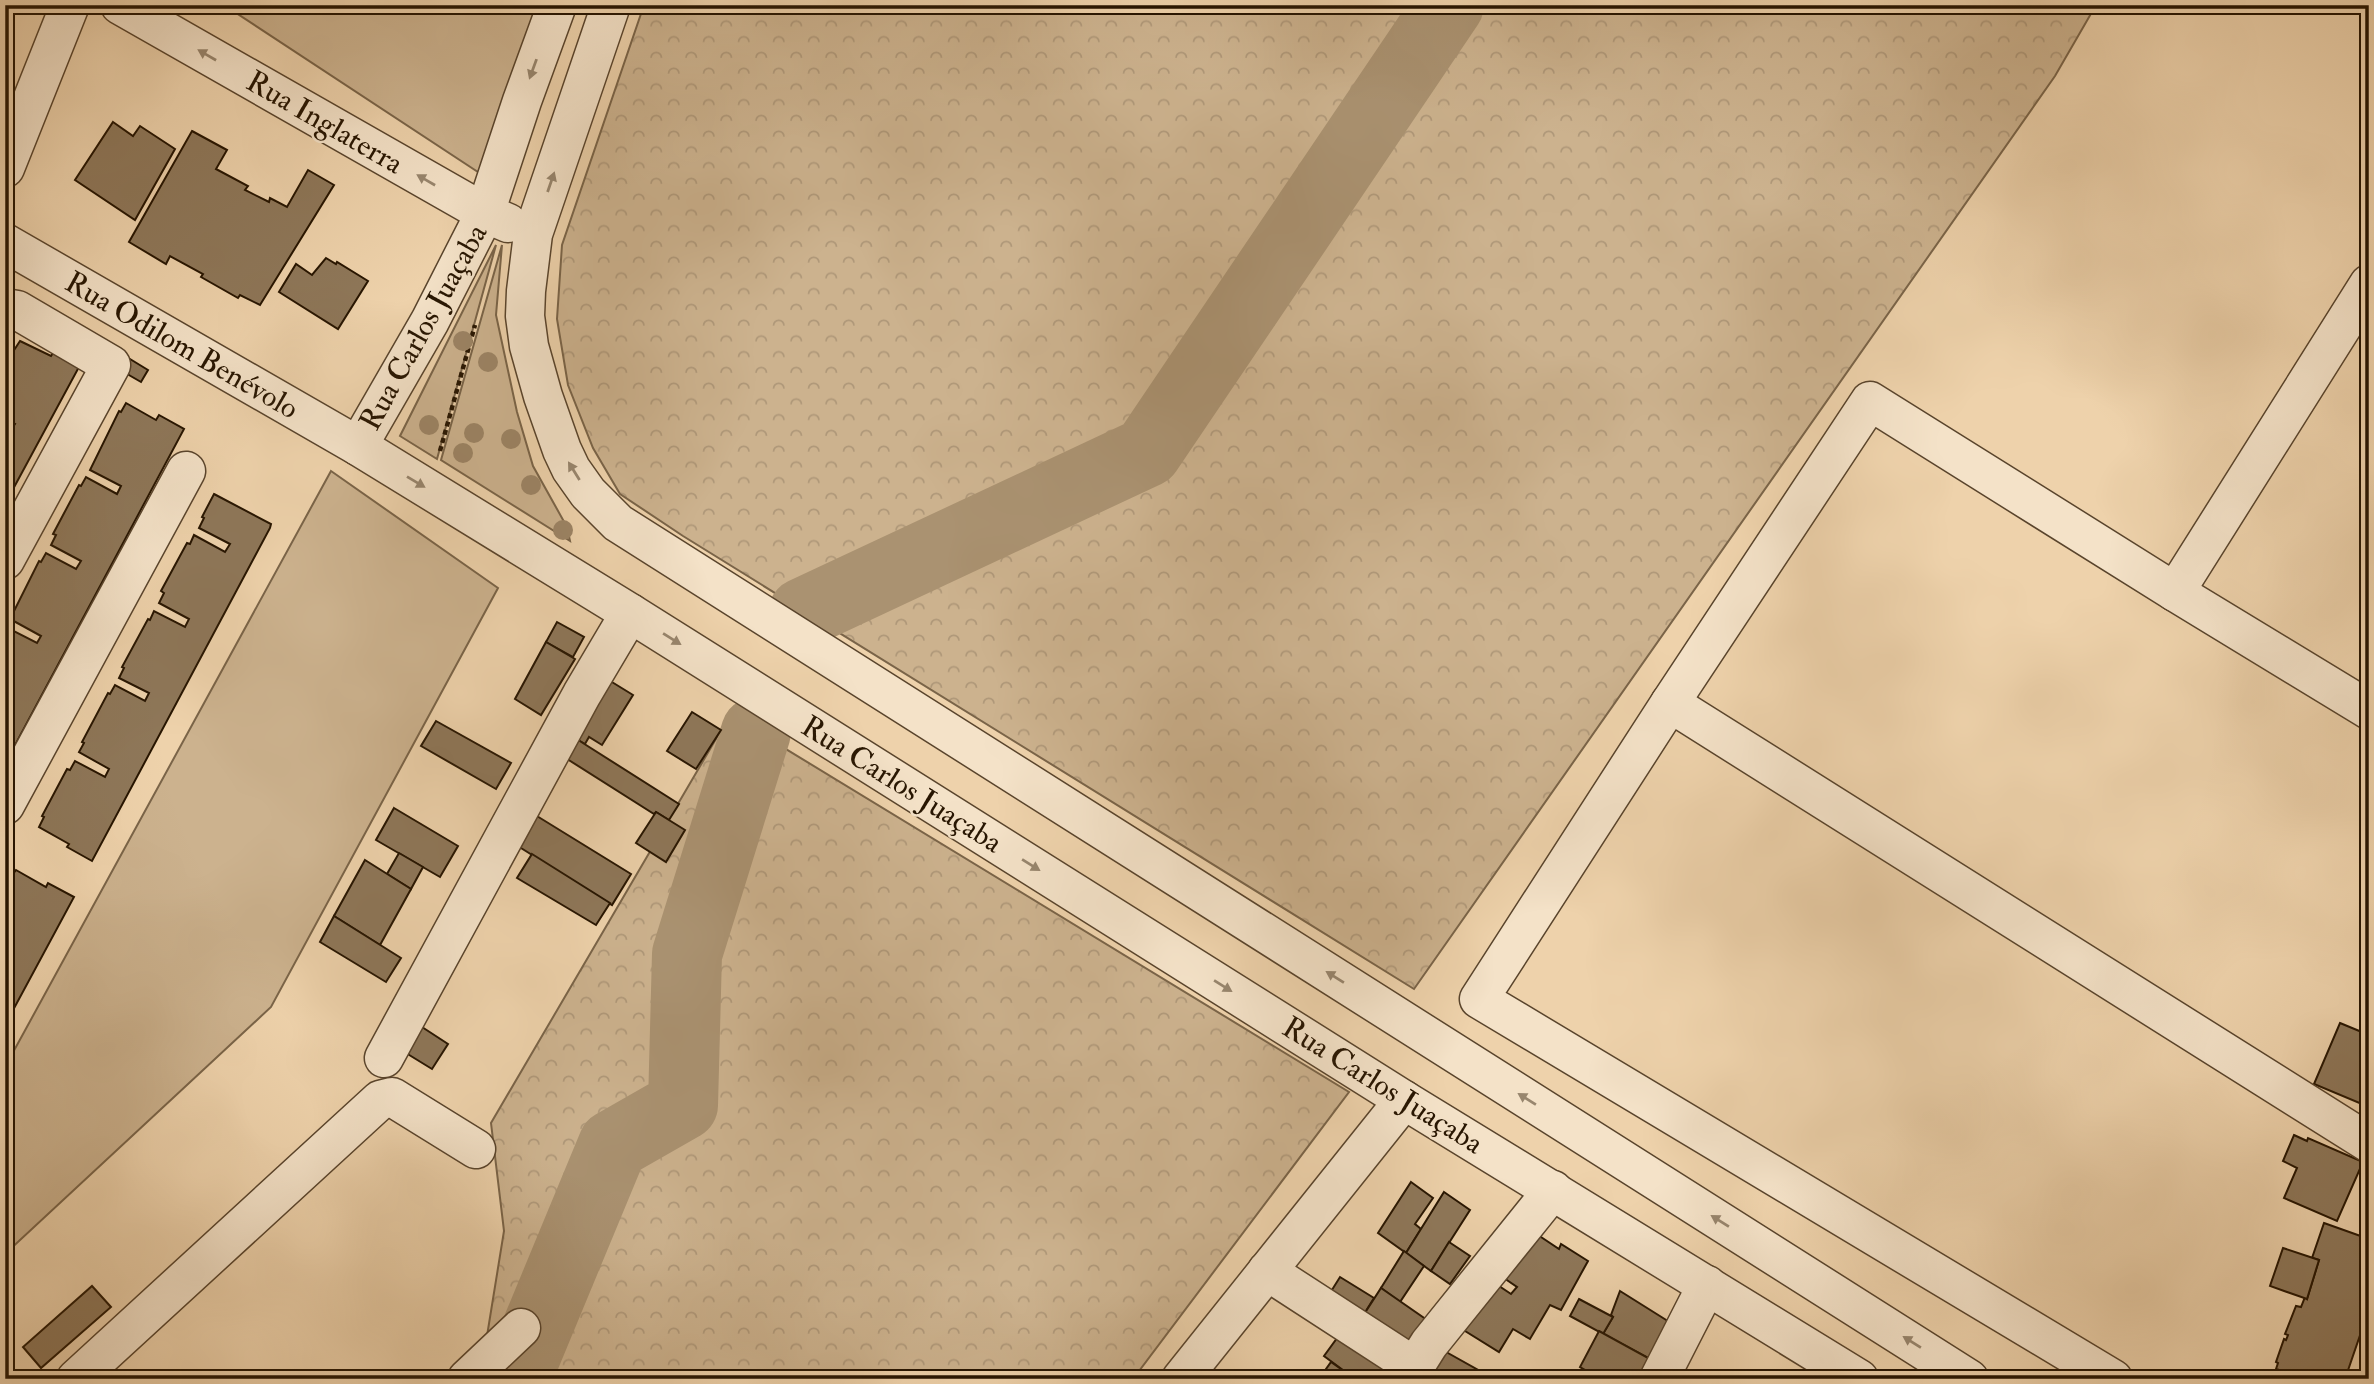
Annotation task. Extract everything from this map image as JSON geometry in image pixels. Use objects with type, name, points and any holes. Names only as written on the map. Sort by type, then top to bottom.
[{"type":"street","points":[[5,168],[70,5]]},
{"type":"street","name":"Rua Inglaterra","points":[[120,5],[485,214],[533,234]]},
{"type":"street","name":"Rua Carlos Juaçaba","points":[[557,5],[485,214],[430,321],[358,446],[630,613],[1404,1100],[1858,1379]]},
{"type":"street","name":"Rua Carlos Juaçaba","points":[[611,5],[533,234],[526,290],[529,346],[542,396],[571,469],[588,493],[618,523],[1969,1379]]},
{"type":"street","name":"Rua Odilom Benévolo","points":[[5,243],[358,446]]},
{"type":"street","points":[[2175,592],[2369,284]]},
{"type":"street","points":[[5,308],[17,310],[111,365],[5,559]]},
{"type":"street","points":[[1444,1046],[1479,999],[1670,703],[1870,401],[2369,710]]},
{"type":"street","points":[[5,805],[186,471]]},
{"type":"street","points":[[384,1058],[630,613]]},
{"type":"street","points":[[1670,703],[2369,1143]]},
{"type":"street","points":[[1479,999],[2113,1379]]},
{"type":"street","points":[[76,1379],[380,1100],[392,1097],[476,1149]]},
{"type":"street","points":[[1181,1379],[1404,1100]]},
{"type":"street","points":[[1267,1271],[1411,1373],[1429,1344],[1553,1190]]},
{"type":"street","points":[[1659,1379],[1706,1285]]},
{"type":"street","points":[[467,1379],[522,1328]]},
{"type":"green space","points":[[224,5],[539,5],[481,174]]},
{"type":"green space","points":[[644,5],[2096,5],[2055,76],[1414,989],[683,536],[620,494],[593,448],[568,385],[557,319],[562,245]]},
{"type":"green space","points":[[496,245],[437,459],[400,436]]},
{"type":"green space","points":[[502,245],[496,315],[517,412],[533,466],[567,527],[570,541],[441,460]]},
{"type":"green space","points":[[331,471],[498,588],[271,1007],[5,1254],[5,1067]]},
{"type":"green space","points":[[730,715],[1349,1092],[1133,1379],[480,1379],[504,1231],[491,1123]]},
{"type":"building","points":[[113,122],[133,136],[140,126],[175,149],[135,220],[75,180]]},
{"type":"building","points":[[192,131],[227,150],[216,169],[248,186],[245,190],[269,202],[270,198],[287,207],[308,170],[334,185],[260,305],[240,295],[238,298],[170,256],[166,264],[129,242]]},
{"type":"building","points":[[326,258],[368,281],[338,329],[279,292],[296,264],[312,275]]},
{"type":"building","points":[[20,341],[51,356],[53,353],[79,367],[5,504],[5,429],[10,432],[15,424],[5,419],[5,364]]},
{"type":"building","points":[[130,359],[148,370],[141,382],[122,371]]},
{"type":"building","points":[[126,403],[156,420],[159,415],[184,429],[5,764],[5,629],[6,627],[37,643],[41,636],[10,619],[39,561],[41,562],[46,553],[76,569],[81,561],[51,545],[56,535],[53,534],[79,485],[81,486],[86,477],[117,494],[121,486],[90,470],[119,411],[121,412]]},
{"type":"building","points":[[214,494],[271,524],[270,528],[92,861],[39,827],[44,817],[42,816],[67,769],[70,770],[75,761],[105,777],[109,769],[79,752],[108,693],[110,694],[115,685],[145,701],[149,693],[119,678],[124,668],[122,667],[154,611],[185,627],[189,619],[159,603],[164,593],[161,591],[187,543],[190,544],[194,535],[225,552],[230,544],[199,528]]},
{"type":"building","points":[[557,622],[584,637],[573,657],[546,642]]},
{"type":"building","points":[[546,642],[575,659],[541,715],[515,699]]},
{"type":"building","points":[[607,679],[633,695],[602,745],[589,737],[585,744],[573,737]]},
{"type":"building","points":[[692,712],[721,730],[696,769],[667,751]]},
{"type":"building","points":[[436,721],[511,763],[496,789],[421,746]]},
{"type":"building","points":[[575,738],[679,804],[669,820],[656,812],[654,814],[564,757]]},
{"type":"building","points":[[394,808],[458,846],[440,877],[376,840]]},
{"type":"building","points":[[656,812],[685,830],[666,862],[636,843]]},
{"type":"building","points":[[532,813],[631,874],[612,905],[513,843]]},
{"type":"building","points":[[399,853],[423,867],[411,889],[387,874]]},
{"type":"building","points":[[532,854],[610,903],[596,925],[517,878]]},
{"type":"building","points":[[365,860],[411,889],[380,945],[334,916]]},
{"type":"building","points":[[16,870],[46,887],[48,883],[74,897],[5,1025],[5,962],[11,954],[5,951],[5,885]]},
{"type":"building","points":[[334,916],[401,958],[386,982],[320,942]]},
{"type":"building","points":[[2340,1023],[2369,1035],[2369,1107],[2314,1084]]},
{"type":"building","points":[[422,1027],[448,1044],[432,1069],[406,1053]]},
{"type":"building","points":[[2294,1135],[2307,1141],[2308,1138],[2363,1162],[2337,1221],[2284,1198],[2297,1168],[2283,1161]]},
{"type":"building","points":[[1411,1182],[1433,1198],[1415,1224],[1421,1229],[1406,1253],[1378,1233]]},
{"type":"building","points":[[1444,1192],[1470,1210],[1431,1271],[1406,1253]]},
{"type":"building","points":[[2324,1223],[2369,1239],[2369,1309],[2345,1379],[2304,1379],[2292,1375],[2291,1379],[2276,1379],[2279,1370],[2276,1369],[2276,1362],[2288,1335],[2285,1334],[2296,1306],[2301,1307],[2305,1297],[2307,1299],[2319,1260],[2312,1258]]},
{"type":"building","points":[[1526,1227],[1559,1249],[1561,1244],[1588,1261],[1561,1310],[1550,1305],[1530,1339],[1513,1329],[1499,1352],[1457,1326],[1487,1278],[1511,1294],[1517,1287],[1498,1274]]},
{"type":"building","points":[[1449,1242],[1470,1256],[1450,1284],[1431,1271]]},
{"type":"building","points":[[2283,1248],[2319,1260],[2307,1299],[2270,1286]]},
{"type":"building","points":[[1404,1251],[1424,1266],[1400,1302],[1381,1288]]},
{"type":"building","points":[[1340,1277],[1374,1298],[1361,1319],[1325,1301]]},
{"type":"building","points":[[92,1286],[111,1307],[41,1368],[23,1347]]},
{"type":"building","points":[[1381,1288],[1427,1320],[1406,1350],[1361,1319]]},
{"type":"building","points":[[1620,1291],[1671,1323],[1650,1359],[1603,1334],[1613,1317],[1611,1315]]},
{"type":"building","points":[[1579,1299],[1613,1317],[1603,1334],[1570,1316]]},
{"type":"building","points":[[1343,1330],[1394,1367],[1385,1379],[1355,1379],[1324,1356]]},
{"type":"building","points":[[1599,1331],[1650,1359],[1649,1379],[1601,1379],[1580,1367]]},
{"type":"building","points":[[1439,1348],[1487,1375],[1485,1379],[1439,1379],[1425,1372]]},
{"type":"building","points":[[1331,1362],[1355,1379],[1319,1379]]},
{"type":"waterway","points":[[803,613],[1147,452],[1449,5]]},
{"type":"waterway","points":[[516,1379],[613,1145],[683,1105],[687,954],[756,732]]}]
